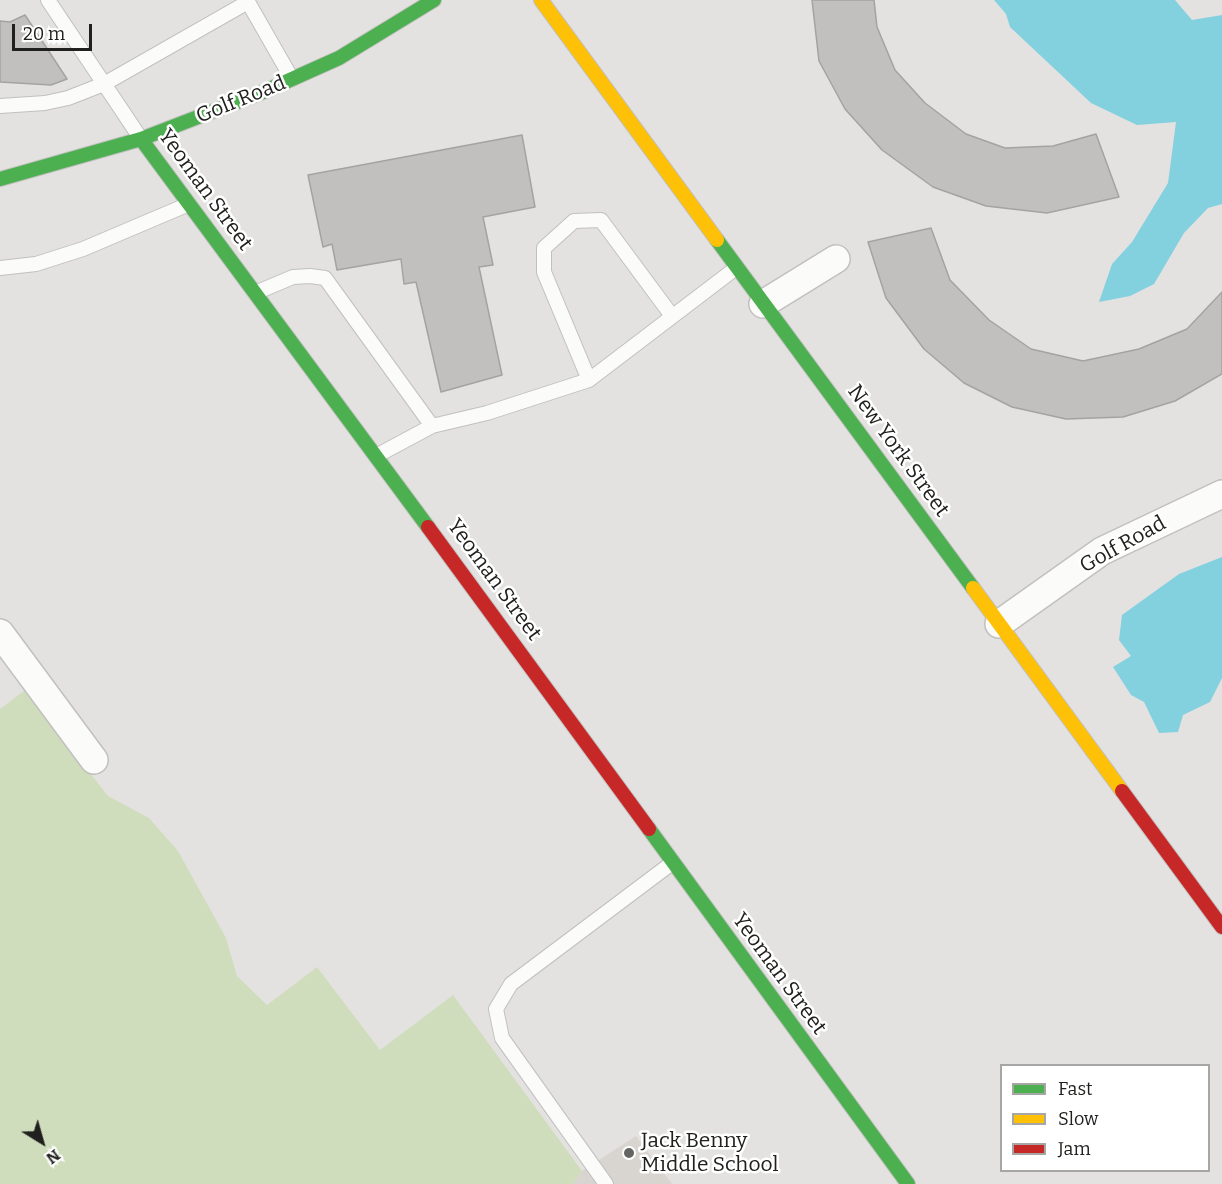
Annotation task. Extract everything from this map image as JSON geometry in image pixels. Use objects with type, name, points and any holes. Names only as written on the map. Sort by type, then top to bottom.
[{"type":"street","name":"Golf Road","points":[[0,179],[141,139],[292,79],[339,58],[434,0]]},
{"type":"street","name":"New York Street","points":[[541,0],[1222,927]]},
{"type":"street","name":"Yeoman Street","points":[[141,139],[376,456],[908,1184]]},
{"type":"street","points":[[763,304],[836,259]]},
{"type":"street","name":"Golf Road","points":[[999,624],[1102,551],[1222,494]]},
{"type":"street","points":[[0,633],[94,760]]},
{"type":"lane","name":"Yeoman Street","points":[[48,0],[141,139]]},
{"type":"lane","points":[[0,106],[45,103],[68,98],[104,84],[248,2],[292,79]]},
{"type":"lane","points":[[0,268],[36,264],[83,249],[189,204]]},
{"type":"lane","points":[[589,380],[544,272],[544,248],[574,221],[601,220],[672,316]]},
{"type":"lane","points":[[376,456],[432,426],[486,414],[589,380],[736,268]]},
{"type":"lane","points":[[255,293],[293,277],[324,278],[432,426]]},
{"type":"lane","points":[[606,1184],[502,1038],[496,1009],[511,984],[672,863]]},
{"type":"shaded area","name":"Jack Benny Middle School","points":[[636,1136],[672,1184],[573,1184],[582,1171]]},
{"type":"green space","points":[[25,690],[108,796],[149,818],[178,851],[226,938],[237,976],[267,1005],[317,967],[380,1050],[453,995],[582,1171],[573,1184],[0,1184],[0,709]]},
{"type":"water","points":[[994,0],[1175,0],[1192,20],[1222,15],[1222,204],[1208,208],[1184,233],[1154,284],[1130,296],[1099,302],[1112,264],[1132,242],[1168,183],[1176,122],[1137,125],[1091,103],[1010,27],[1006,14]]},
{"type":"water","points":[[1222,557],[1222,678],[1210,702],[1183,715],[1178,732],[1159,733],[1144,702],[1131,695],[1113,667],[1131,656],[1119,640],[1122,615],[1179,574]]},
{"type":"building","points":[[812,0],[874,0],[877,27],[895,70],[925,103],[966,134],[1005,148],[1053,146],[1096,134],[1119,197],[1047,213],[986,206],[933,187],[882,150],[845,109],[819,61]]},
{"type":"building","points":[[25,15],[67,79],[51,85],[0,82],[0,21],[10,22]]},
{"type":"building","points":[[522,135],[535,207],[483,217],[493,265],[479,267],[502,375],[441,392],[416,282],[404,284],[401,259],[337,270],[332,244],[323,247],[308,175]]},
{"type":"building","points":[[931,228],[950,280],[989,320],[1031,349],[1083,361],[1139,349],[1187,329],[1222,292],[1222,374],[1175,401],[1123,417],[1066,419],[1012,407],[964,383],[924,349],[886,298],[868,242]]},
{"type":"traffic: fast","points":[[0,179],[141,139],[263,92],[339,58],[434,0]]},
{"type":"traffic: fast","points":[[141,139],[428,527]]},
{"type":"traffic: fast","points":[[717,240],[973,588]]},
{"type":"traffic: fast","points":[[649,829],[908,1184]]},
{"type":"traffic: slow","points":[[541,0],[717,240]]},
{"type":"traffic: slow","points":[[973,588],[1122,791]]},
{"type":"traffic: jam","points":[[428,527],[649,829]]},
{"type":"traffic: jam","points":[[1122,791],[1222,927]]},
{"type":"place","name":"Jack Benny Middle School","points":[[629,1153]]}]
